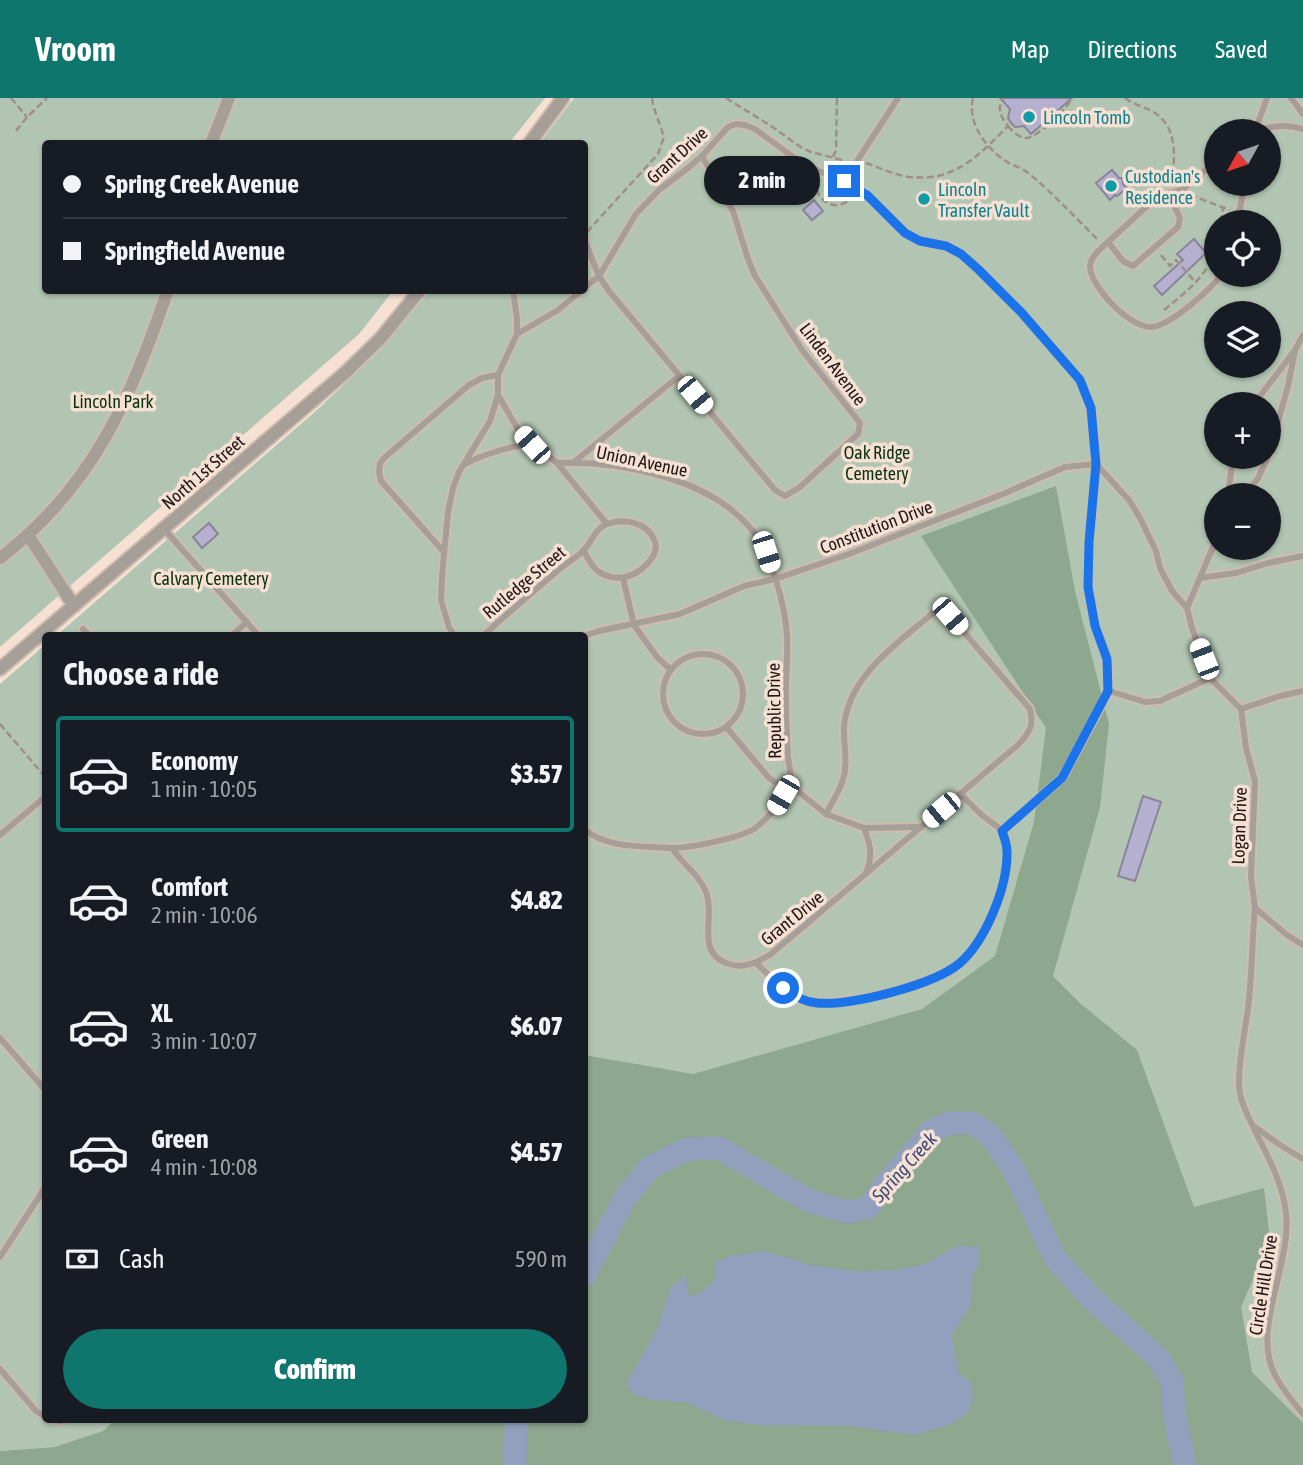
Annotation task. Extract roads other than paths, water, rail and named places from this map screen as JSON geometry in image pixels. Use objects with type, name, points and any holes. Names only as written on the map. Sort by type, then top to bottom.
[{"type":"street","points":[[213,140],[229,98]]},
{"type":"street","points":[[532,140],[563,98]]},
{"type":"street","points":[[0,558],[28,536],[57,506],[79,480],[106,438],[133,383],[166,294]]},
{"type":"street","name":"North 1st Street","points":[[43,632],[346,372],[382,338],[417,294]]},
{"type":"street","points":[[28,536],[74,606]]},
{"type":"street","name":"North 1st Street","points":[[0,669],[42,633]]},
{"type":"lane","points":[[844,181],[898,98]]},
{"type":"lane","points":[[1259,119],[1267,98]]},
{"type":"lane","points":[[1290,98],[1303,114]]},
{"type":"lane","name":"Grant Drive","points":[[588,285],[598,276],[636,214],[659,190],[702,156],[727,127],[736,124],[755,129],[804,165],[844,181],[867,195],[905,233],[920,241],[946,246],[961,254],[1021,312],[1056,351],[1080,380],[1091,408],[1096,464],[1088,587],[1095,626],[1107,659],[1108,691]]},
{"type":"lane","points":[[1281,125],[1303,129]]},
{"type":"lane","name":"Linden Avenue","points":[[588,248],[598,276],[609,291],[775,490],[785,495],[800,487],[858,434],[860,423],[802,350],[755,276],[733,211],[702,156]]},
{"type":"lane","points":[[1204,171],[1183,189],[1157,197],[1108,242],[1090,262],[1090,269],[1095,282],[1110,302],[1136,324],[1152,327],[1164,324],[1211,287]]},
{"type":"lane","points":[[1108,242],[1123,261],[1133,266],[1178,227],[1180,218],[1168,194]]},
{"type":"lane","points":[[452,632],[441,600],[448,512],[459,472],[490,421],[498,395],[498,375],[517,334],[514,294]]},
{"type":"lane","name":"Grant Drive","points":[[517,334],[558,310],[577,294]]},
{"type":"lane","points":[[1263,392],[1295,351],[1303,335]]},
{"type":"lane","points":[[1281,410],[1295,351]]},
{"type":"lane","points":[[443,551],[381,481],[380,463],[391,450],[469,385],[482,378],[498,375]]},
{"type":"lane","points":[[574,462],[679,376]]},
{"type":"lane","points":[[498,395],[519,431],[532,445],[557,463],[607,524]]},
{"type":"lane","points":[[465,464],[499,451],[532,445]]},
{"type":"lane","name":"Union Avenue","points":[[557,463],[622,467],[693,486],[710,495],[754,531],[766,552],[775,579]]},
{"type":"lane","points":[[1096,464],[1135,509],[1172,591],[1187,608],[1210,678],[1241,709],[1303,691]]},
{"type":"lane","name":"Constitution Drive","points":[[588,635],[680,614],[732,591],[849,554],[1065,467],[1096,464]]},
{"type":"lane","points":[[638,523],[649,530],[656,549],[651,559],[636,573],[623,578],[608,576],[597,571],[590,563],[584,551],[599,529],[607,524],[638,523]]},
{"type":"lane","points":[[164,528],[255,632]]},
{"type":"lane","name":"Rutledge Street","points":[[487,632],[553,574],[584,551]]},
{"type":"lane","points":[[1200,578],[1236,573],[1303,556]]},
{"type":"lane","points":[[1187,608],[1208,560]]},
{"type":"lane","points":[[623,578],[634,625],[657,657],[671,670]]},
{"type":"lane","name":"Republic Drive","points":[[775,579],[787,633],[786,701],[790,785]]},
{"type":"lane","name":"Grant Drive","points":[[672,848],[700,880],[706,892],[710,915],[710,948],[722,961],[734,965],[756,963],[771,954],[866,875],[1019,744],[1029,731],[1032,720],[1030,709],[950,616],[942,612],[933,613],[865,674],[844,724],[845,769],[841,785],[826,814]]},
{"type":"lane","points":[[235,632],[247,622]]},
{"type":"lane","points":[[83,629],[86,632]]},
{"type":"lane","points":[[702,654],[726,661],[738,673],[743,684],[743,701],[737,717],[727,728],[712,734],[694,734],[681,728],[667,713],[663,700],[664,683],[671,670],[680,661],[702,654]]},
{"type":"lane","points":[[1002,831],[1062,778],[1108,691],[1145,702],[1160,701],[1210,678]]},
{"type":"lane","name":"Logan Drive","points":[[1241,709],[1246,748],[1255,781],[1251,877],[1255,908]]},
{"type":"lane","points":[[727,728],[769,778],[790,785],[826,814],[864,828],[921,827]]},
{"type":"lane","points":[[588,832],[607,841],[628,845],[684,848],[706,843],[753,830],[774,809],[790,785]]},
{"type":"lane","points":[[756,963],[799,999],[815,1003],[846,1002],[883,993],[928,980],[959,964],[979,940],[996,903],[1003,883],[1007,848],[1002,831],[960,794]]},
{"type":"lane","points":[[0,835],[42,799]]},
{"type":"lane","points":[[864,828],[871,852],[866,875]]},
{"type":"lane","points":[[1255,908],[1303,945]]},
{"type":"lane","name":"Circle Hill Drive","points":[[1255,908],[1240,1091],[1245,1110],[1275,1170],[1286,1213],[1284,1254],[1270,1312],[1268,1355],[1274,1374],[1303,1414]]},
{"type":"lane","points":[[0,1038],[42,1086]]},
{"type":"lane","points":[[1252,1124],[1303,1159]]},
{"type":"lane","points":[[0,1257],[42,1192]]},
{"type":"lane","points":[[0,1369],[42,1415]]},
{"type":"water","points":[[957,1246],[980,1247],[980,1263],[972,1276],[971,1305],[952,1335],[959,1374],[971,1382],[973,1398],[968,1413],[949,1425],[912,1435],[853,1426],[760,1425],[724,1420],[689,1403],[635,1395],[626,1384],[656,1331],[671,1287],[686,1275],[688,1295],[699,1294],[716,1279],[716,1262],[730,1256],[765,1251],[810,1265],[855,1271],[896,1270],[925,1264]]},
{"type":"waterway","name":"Spring Creek","points":[[588,1268],[625,1198],[649,1168],[687,1149],[719,1148],[809,1201],[847,1212],[868,1208],[931,1131],[949,1123],[972,1123],[991,1136],[1014,1170],[1055,1258],[1090,1297],[1158,1358],[1172,1381],[1174,1413],[1185,1465]]},
{"type":"waterway","name":"Spring Creek","points":[[515,1465],[517,1423]]},
{"type":"place","name":"Lincoln Tomb","points":[[1029,117]]},
{"type":"place","name":"Custodian's Residence","points":[[1111,186]]},
{"type":"place","name":"Lincoln Transfer Vault","points":[[924,199]]},
{"type":"park label","name":"Lincoln Park","points":[[113,401]]},
{"type":"park label","name":"Oak Ridge Cemetery","points":[[877,462]]},
{"type":"park label","name":"Calvary Cemetery","points":[[211,578]]}]
